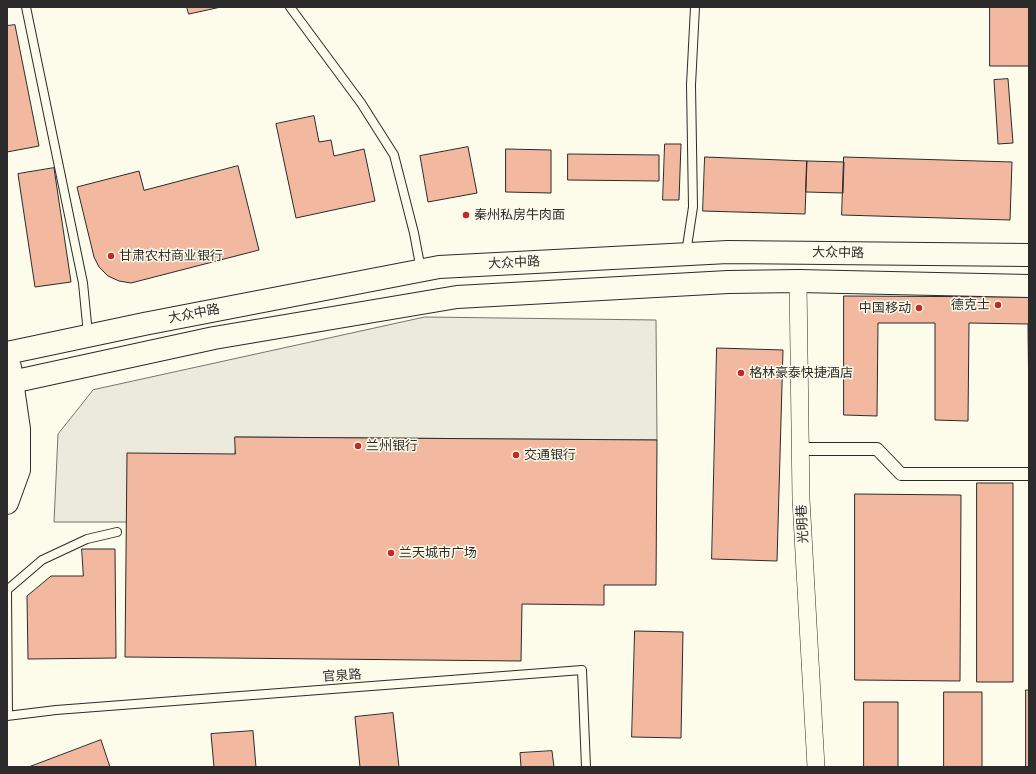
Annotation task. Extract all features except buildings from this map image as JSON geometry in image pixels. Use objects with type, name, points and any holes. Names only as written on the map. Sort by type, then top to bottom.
[{"type":"main road","name":"大众中路","points":[[7,351],[439,267],[728,252],[1029,255]]},
{"type":"main road","points":[[9,383],[214,338],[457,297],[728,282],[798,281],[1029,286]]},
{"type":"main road","points":[[7,351],[9,383],[19,429],[19,470],[7,504]]},
{"type":"street","name":"光明巷","points":[[798,281],[801,499],[816,767]]},
{"type":"street","points":[[801,449],[877,449],[901,474],[1029,474]]},
{"type":"lane","points":[[26,7],[83,283],[89,336]]},
{"type":"lane","points":[[290,7],[361,103],[394,155],[414,232],[421,271]]},
{"type":"lane","points":[[686,254],[693,207],[691,85],[696,7]]},
{"type":"lane","points":[[7,715],[7,590],[42,560],[87,539],[117,532]]},
{"type":"lane","name":"官泉路","points":[[7,715],[582,670],[586,767]]},
{"type":"shaded area","points":[[425,317],[656,320],[657,440],[236,437],[235,454],[126,522],[54,522],[58,434],[93,390]]},
{"type":"place","name":"秦州私房牛肉面","points":[[466,215]]},
{"type":"place","name":"甘肃农村商业银行","points":[[111,256]]},
{"type":"place","name":"德克士","points":[[998,305]]},
{"type":"place","name":"中国移动","points":[[919,308]]},
{"type":"place","name":"格林豪泰快捷酒店","points":[[741,373]]},
{"type":"place","name":"兰州银行","points":[[358,446]]},
{"type":"place","name":"交通银行","points":[[516,455]]},
{"type":"place","name":"兰天城市广场","points":[[391,553]]}]
